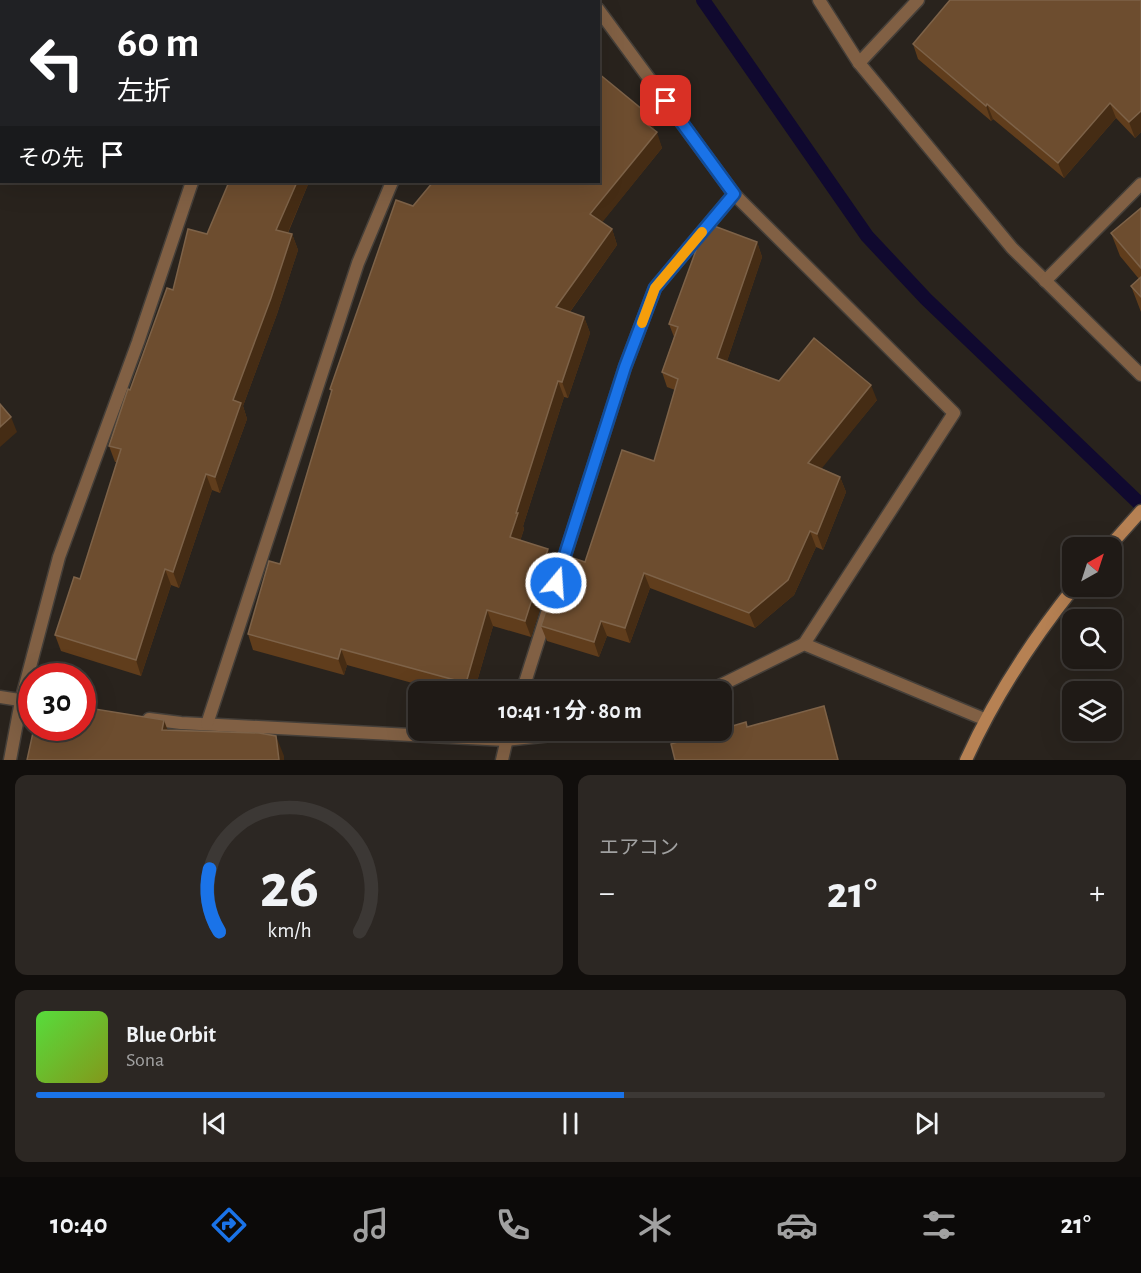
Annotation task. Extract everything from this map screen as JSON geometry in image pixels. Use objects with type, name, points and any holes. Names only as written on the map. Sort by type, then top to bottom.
[{"type":"street","points":[[819,0],[859,63],[1012,248],[1141,375]]},
{"type":"street","points":[[859,63],[918,0]]},
{"type":"street","points":[[600,12],[734,194],[954,413],[804,644],[729,681]]},
{"type":"street","points":[[35,663],[59,557],[138,342],[192,183]]},
{"type":"street","points":[[207,724],[358,263],[392,183]]},
{"type":"street","points":[[1045,280],[1141,184]]},
{"type":"street","points":[[557,580],[625,367],[655,288],[734,194]]},
{"type":"street","points":[[1118,537],[1141,512]]},
{"type":"street","points":[[966,760],[984,719],[1044,625],[1066,597]]},
{"type":"street","points":[[525,681],[550,602]]},
{"type":"street","points":[[804,644],[984,719]]},
{"type":"street","points":[[0,697],[18,700]]},
{"type":"street","points":[[137,717],[181,723],[408,731]]},
{"type":"street","points":[[10,760],[18,730]]},
{"type":"street","points":[[502,760],[507,741]]},
{"type":"building","points":[[950,0],[1141,0],[1141,111],[1129,122],[1110,103],[1058,163],[913,44]]},
{"type":"building","points":[[600,75],[649,115],[644,122],[657,132],[590,214],[612,229],[556,307],[584,317],[562,382],[558,381],[510,537],[548,549],[525,621],[487,610],[467,681],[459,681],[341,649],[338,659],[248,634],[269,561],[280,564],[332,390],[330,389],[396,200],[413,206],[432,183],[600,183]]},
{"type":"building","points":[[229,183],[297,183],[276,230],[292,234],[233,400],[241,403],[215,477],[206,474],[173,572],[165,569],[136,660],[55,635],[74,577],[80,579],[121,449],[109,446],[128,389],[130,390],[167,288],[173,290],[188,229],[207,234]]},
{"type":"building","points":[[1141,208],[1141,268],[1111,233]]},
{"type":"building","points":[[706,223],[757,242],[717,358],[779,381],[814,338],[871,385],[808,463],[840,477],[817,534],[810,531],[788,580],[749,613],[644,573],[625,628],[601,621],[594,642],[541,626],[564,555],[585,562],[622,450],[654,461],[678,379],[662,372],[678,327],[669,324]]},
{"type":"building","points":[[1141,277],[1141,297],[1131,286]]},
{"type":"building","points":[[0,404],[11,417],[0,427]]},
{"type":"building","points":[[824,706],[838,760],[675,760],[671,744],[681,741],[732,741],[732,726],[746,722],[747,727]]},
{"type":"building","points":[[96,709],[164,720],[162,730],[259,733],[276,736],[279,760],[27,760],[31,741],[96,741]]},
{"type":"waterway","points":[[703,0],[867,236],[926,299],[1141,505]]},
{"type":"slow traffic","points":[[642,323],[655,288],[702,232]]},
{"type":"route","points":[[556,583],[625,367],[655,288],[734,194],[666,101]]}]
